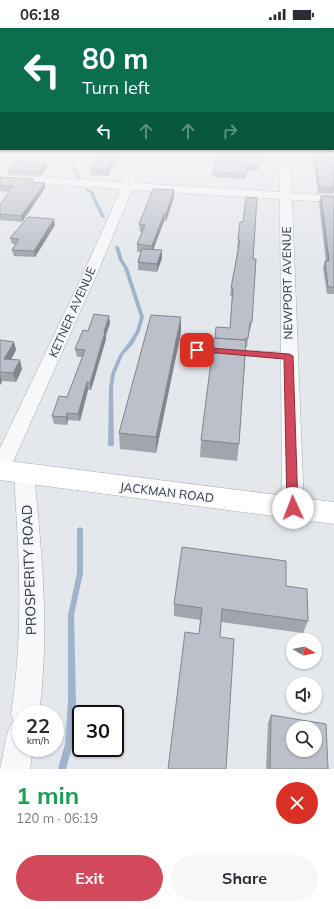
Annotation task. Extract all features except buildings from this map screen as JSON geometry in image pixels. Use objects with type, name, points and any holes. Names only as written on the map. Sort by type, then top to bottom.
[{"type":"main road","name":"JACKMAN ROAD","points":[[8,471],[334,513]]},
{"type":"street","name":"KETNER AVENUE","points":[[8,471],[125,190]]},
{"type":"street","points":[[199,190],[334,199]]},
{"type":"street","name":"NEWPORT AVENUE","points":[[285,190],[293,508]]},
{"type":"street","name":"PROSPERITY ROAD","points":[[8,471],[33,593],[33,631],[26,705]]},
{"type":"street","points":[[15,769],[17,757]]},
{"type":"lane","points":[[197,350],[289,356]]},
{"type":"waterway","points":[[87,190],[91,192],[103,217]]},
{"type":"waterway","points":[[111,445],[111,388],[113,374],[121,355],[131,343],[138,331],[142,317],[126,268],[121,260],[117,247]]},
{"type":"waterway","points":[[62,769],[69,744],[72,702],[71,615],[80,573],[80,530]]},
{"type":"route","points":[[197,350],[289,356],[293,508]]}]
